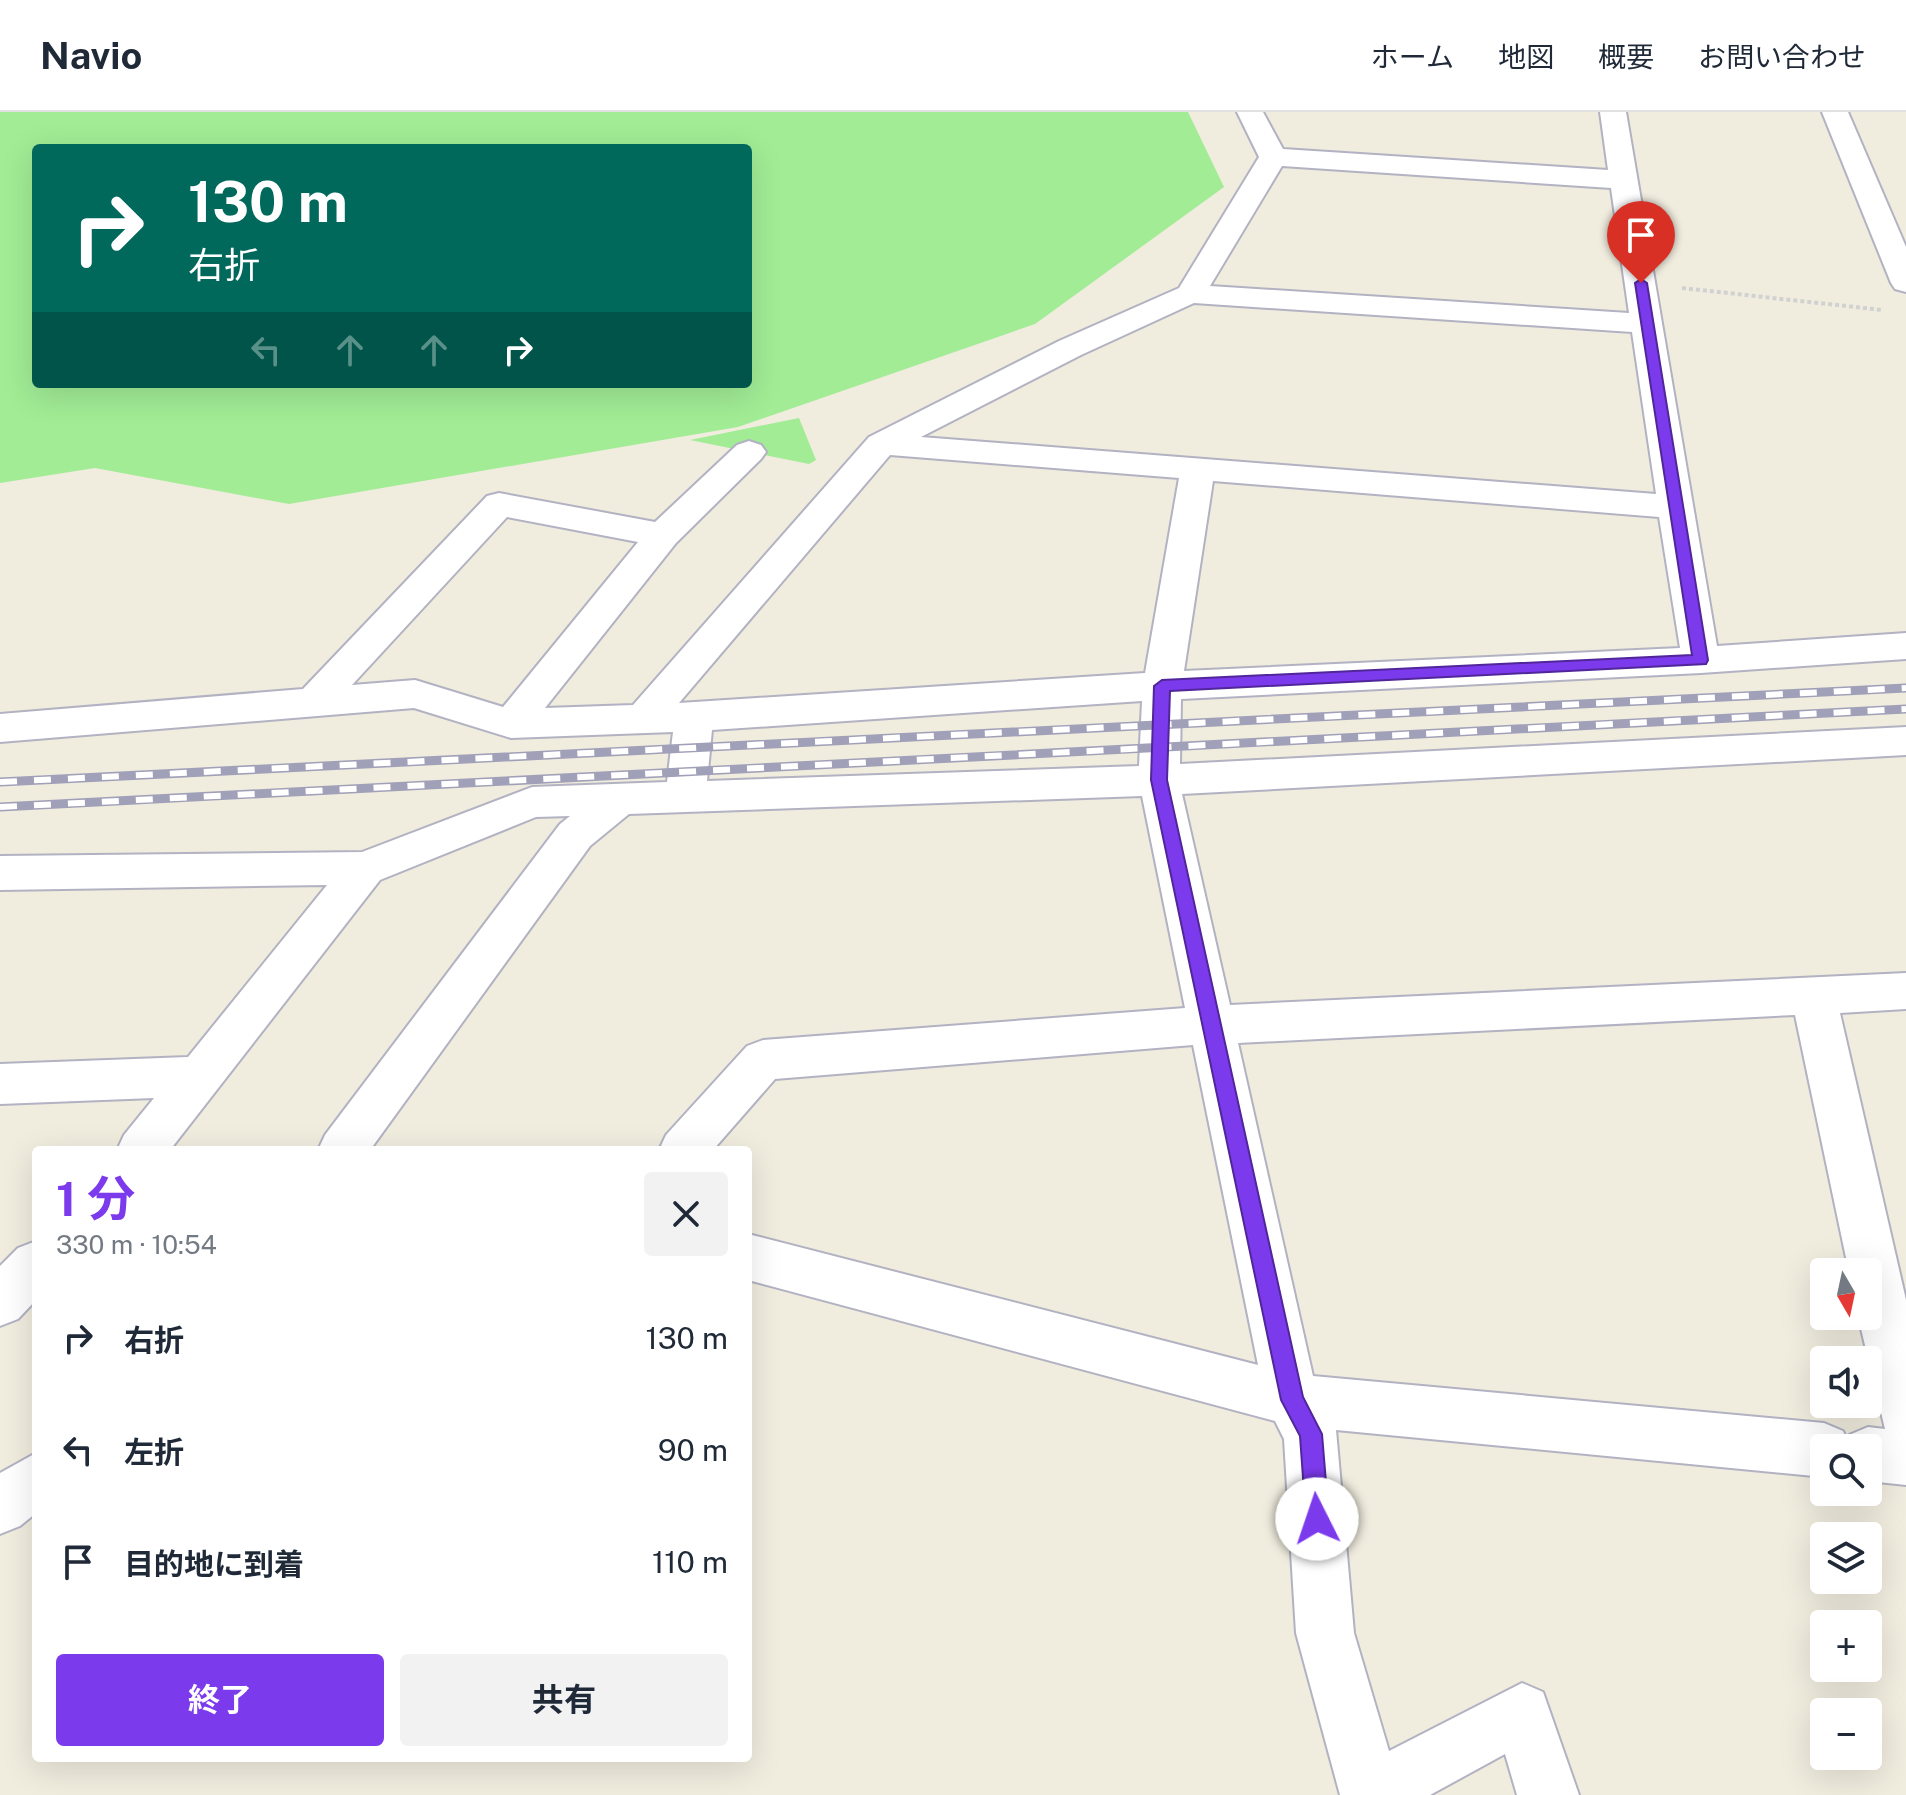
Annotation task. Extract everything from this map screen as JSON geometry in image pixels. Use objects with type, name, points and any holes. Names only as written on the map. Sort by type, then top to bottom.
[{"type":"street","points":[[1250,112],[1273,157]]},
{"type":"street","points":[[1613,112],[1701,660]]},
{"type":"street","points":[[1835,112],[1906,283]]},
{"type":"street","points":[[1273,157],[1625,180]]},
{"type":"street","points":[[1190,294],[1273,157]]},
{"type":"street","points":[[644,718],[881,444],[1070,348],[1190,294],[1647,324]]},
{"type":"street","points":[[881,444],[1675,507]]},
{"type":"street","points":[[511,724],[663,535],[749,452]]},
{"type":"street","points":[[1198,469],[1162,686],[1159,780],[1292,1400],[1311,1434],[1325,1633],[1370,1794],[1522,1713],[1548,1795]]},
{"type":"street","points":[[314,702],[499,504],[663,535]]},
{"type":"street","points":[[0,728],[415,694],[511,724],[694,717],[1162,686],[1701,660],[1906,646]]},
{"type":"street","points":[[685,798],[694,717]]},
{"type":"street","points":[[0,873],[365,868],[532,802],[1159,780],[1906,741]]},
{"type":"street","points":[[345,1146],[575,835],[618,800]]},
{"type":"street","points":[[144,1146],[365,868]]},
{"type":"street","points":[[687,1146],[763,1060],[1210,1025],[1906,991]]},
{"type":"street","points":[[1813,994],[1906,1416]]},
{"type":"street","points":[[0,1084],[200,1076]]},
{"type":"street","points":[[752,1258],[1292,1400],[1810,1449]]},
{"type":"street","points":[[0,1302],[32,1268]]},
{"type":"street","points":[[1882,1455],[1906,1458]]},
{"type":"street","points":[[0,1506],[32,1483]]},
{"type":"path","points":[[1641,283],[1890,311]]},
{"type":"green space","points":[[0,112],[1188,112],[1224,187],[1035,324],[738,427],[289,504],[95,468],[0,483]]},
{"type":"green space","points":[[799,418],[816,460],[809,464],[690,440]]},
{"type":"railway","points":[[0,782],[1906,688]]},
{"type":"railway","points":[[0,807],[1906,709]]},
{"type":"route","points":[[1317,1519],[1311,1434],[1292,1400],[1159,780],[1162,686],[1701,660],[1641,283]]}]
